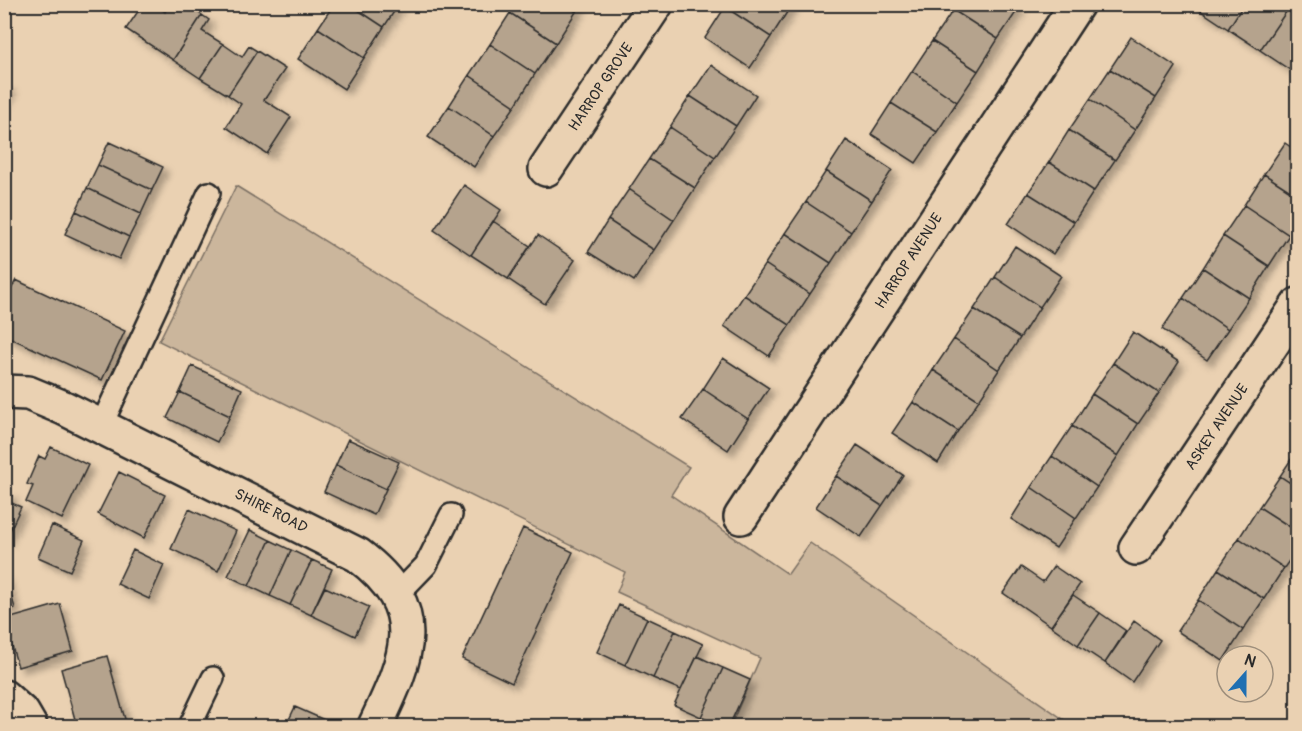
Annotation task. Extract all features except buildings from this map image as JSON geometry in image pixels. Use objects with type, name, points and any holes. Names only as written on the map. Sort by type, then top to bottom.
[{"type":"street","name":"HARROP GROVE","points":[[546,169],[656,4]]},
{"type":"street","name":"HARROP AVENUE","points":[[741,516],[1077,4]]},
{"type":"street","name":"ASKEY AVENUE","points":[[1136,548],[1298,305]]},
{"type":"street","name":"SHIRE ROAD","points":[[4,392],[28,393],[100,426],[358,555],[381,572],[397,595],[404,622],[406,649],[399,675],[375,726]]},
{"type":"street","points":[[4,697],[23,714],[30,726]]},
{"type":"lane","points":[[100,426],[209,194]]},
{"type":"lane","points":[[397,595],[426,565],[451,515]]},
{"type":"lane","points":[[190,726],[213,678]]},
{"type":"shaded area","points":[[236,186],[689,467],[671,495],[788,574],[810,543],[1073,726],[731,725],[760,658],[617,592],[625,572],[159,341]]}]
